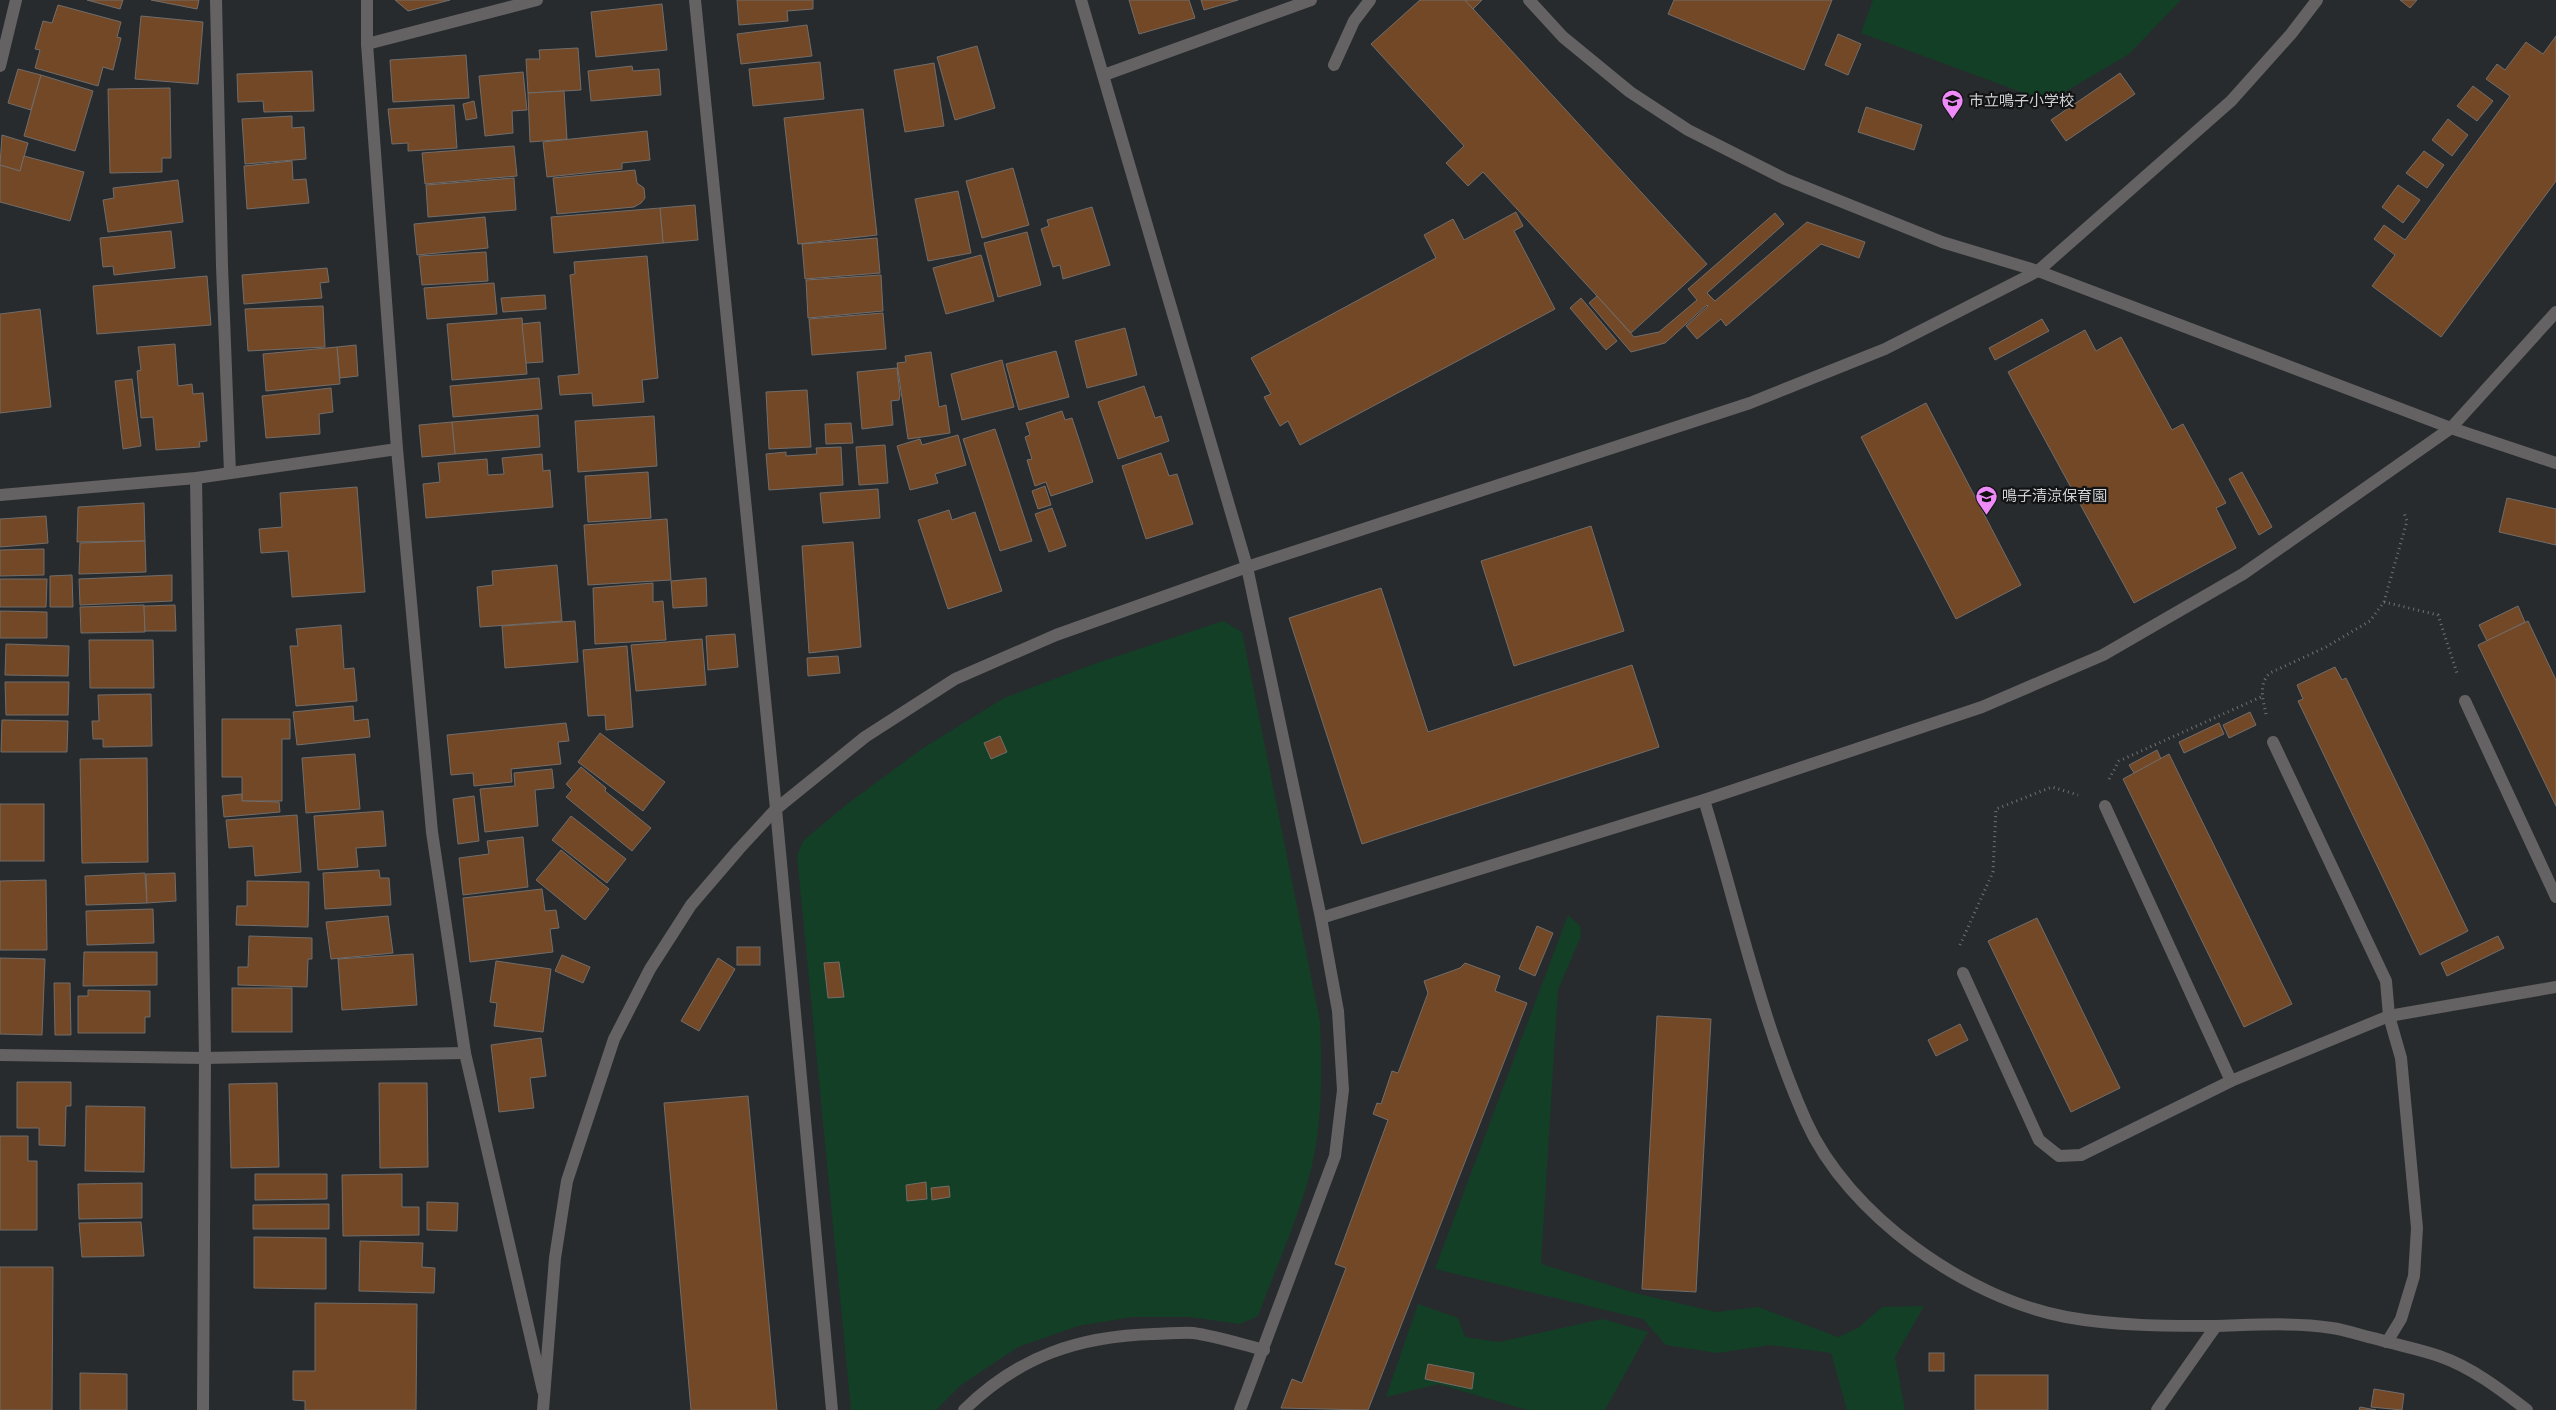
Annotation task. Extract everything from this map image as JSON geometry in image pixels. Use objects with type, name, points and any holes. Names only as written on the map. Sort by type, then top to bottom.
[{"type":"street","points":[[0,66],[16,0]]},
{"type":"street","points":[[216,0],[222,266],[230,473]]},
{"type":"street","points":[[368,0],[367,44],[397,449],[432,832],[465,1053],[544,1394]]},
{"type":"street","points":[[367,44],[537,0]]},
{"type":"street","points":[[695,0],[776,809],[832,1410]]},
{"type":"street","points":[[1081,0],[1247,567],[1321,918],[1338,1011],[1343,1090],[1335,1156],[1240,1410]]},
{"type":"street","points":[[1104,75],[1311,0]]},
{"type":"street","points":[[1334,65],[1354,21],[1370,0]]},
{"type":"street","points":[[1529,0],[1563,37],[1630,92],[1688,130],[1785,179],[1942,242],[2038,271],[2451,428],[2556,463]]},
{"type":"street","points":[[543,1410],[554,1258],[568,1181],[614,1039],[650,969],[691,905],[776,809],[865,737],[955,679],[1056,635],[1247,567],[1750,403],[1884,349],[2038,271],[2231,101],[2291,34],[2317,0]]},
{"type":"street","points":[[1321,918],[1704,800],[1982,707],[2103,655],[2244,574],[2451,428],[2556,312]]},
{"type":"street","points":[[0,496],[196,478],[397,449]]},
{"type":"street","points":[[196,478],[205,1058],[203,1410]]},
{"type":"street","points":[[2465,701],[2556,897]]},
{"type":"street","points":[[2273,742],[2386,981],[2389,1016],[2401,1058],[2417,1228],[2414,1276],[2400,1319],[2387,1342]]},
{"type":"street","points":[[1704,800],[1776,1043],[1806,1123],[1833,1167],[1864,1203],[1910,1244],[1958,1276],[2010,1300],[2062,1316],[2120,1326],[2274,1324],[2332,1328],[2440,1356],[2488,1380],[2527,1410]]},
{"type":"street","points":[[2105,806],[2231,1081]]},
{"type":"street","points":[[1962,973],[2039,1140],[2058,1156],[2081,1155],[2231,1081],[2389,1016],[2556,988]]},
{"type":"street","points":[[0,1055],[205,1058],[465,1053]]},
{"type":"street","points":[[2156,1410],[2216,1326]]},
{"type":"street","points":[[964,1410],[1011,1372],[1048,1353],[1084,1341],[1136,1335],[1192,1333],[1264,1350]]},
{"type":"path","points":[[2273,742],[2261,697],[2265,677],[2326,647],[2370,621],[2384,602],[2407,521],[2404,512]]},
{"type":"path","points":[[2384,602],[2438,615],[2450,647],[2465,701]]},
{"type":"green space","points":[[1873,0],[2181,0],[2129,54],[2048,102],[1861,33]]},
{"type":"green space","points":[[1223,621],[1242,632],[1320,1022],[1320,1100],[1314,1158],[1298,1212],[1258,1316],[1240,1324],[1189,1317],[1132,1317],[1078,1326],[1018,1347],[961,1385],[936,1410],[851,1410],[797,856],[803,841],[847,804],[923,748],[1004,698],[1094,664]]},
{"type":"green space","points":[[1568,915],[1580,926],[1581,936],[1558,990],[1541,1264],[1635,1293],[1716,1312],[1758,1307],[1838,1337],[1858,1328],[1882,1307],[1924,1306],[1895,1357],[1905,1410],[1847,1410],[1831,1353],[1770,1345],[1717,1353],[1666,1345],[1643,1319],[1435,1269]]},
{"type":"green space","points":[[1418,1304],[1458,1318],[1465,1337],[1499,1342],[1602,1319],[1648,1332],[1605,1410],[1527,1410],[1438,1384],[1386,1397]]},
{"type":"building","points":[[87,0],[123,0],[120,9]]},
{"type":"building","points":[[151,0],[199,0],[197,9]]},
{"type":"building","points":[[395,0],[450,0],[408,11]]},
{"type":"building","points":[[737,0],[813,0],[813,9],[787,11],[788,21],[739,25]]},
{"type":"building","points":[[1129,0],[1189,0],[1195,18],[1139,34]]},
{"type":"building","points":[[1201,0],[1238,0],[1204,10]]},
{"type":"building","points":[[1420,0],[1465,0],[1707,264],[1631,333],[1483,172],[1468,186],[1446,163],[1464,146],[1371,44]]},
{"type":"building","points":[[1465,0],[1482,0],[1473,9]]},
{"type":"building","points":[[1674,0],[1832,0],[1804,70],[1668,14]]},
{"type":"building","points":[[2400,0],[2417,0],[2410,8]]},
{"type":"building","points":[[662,4],[667,50],[596,57],[591,12]]},
{"type":"building","points":[[58,5],[121,22],[117,37],[121,38],[113,70],[103,67],[98,86],[35,68],[40,50],[35,49],[43,21],[52,23]]},
{"type":"building","points":[[141,16],[203,22],[198,84],[135,79]]},
{"type":"building","points":[[807,25],[812,56],[741,64],[737,34]]},
{"type":"building","points":[[1838,34],[1861,44],[1848,75],[1825,65]]},
{"type":"building","points":[[2556,36],[2556,181],[2441,337],[2372,286],[2395,255],[2374,239],[2384,225],[2405,240],[2510,96],[2486,79],[2497,64],[2505,70],[2526,42],[2543,54]]},
{"type":"building","points":[[977,46],[995,108],[955,120],[937,57]]},
{"type":"building","points":[[578,48],[581,90],[528,93],[526,59],[540,59],[539,50]]},
{"type":"building","points":[[466,55],[469,98],[393,102],[390,60]]},
{"type":"building","points":[[820,62],[824,99],[753,106],[749,69]]},
{"type":"building","points":[[934,63],[944,126],[905,132],[894,70]]},
{"type":"building","points":[[632,66],[633,71],[659,69],[661,95],[591,101],[588,71]]},
{"type":"building","points":[[18,69],[41,75],[31,110],[8,103]]},
{"type":"building","points":[[312,71],[314,111],[264,112],[263,101],[238,102],[237,74]]},
{"type":"building","points":[[523,72],[527,110],[512,111],[513,133],[485,136],[479,76]]},
{"type":"building","points":[[2120,73],[2135,94],[2066,141],[2051,120]]},
{"type":"building","points":[[41,75],[93,91],[75,151],[24,136]]},
{"type":"building","points":[[2473,86],[2493,101],[2477,121],[2457,106]]},
{"type":"building","points":[[170,88],[171,158],[162,158],[162,172],[110,173],[108,89]]},
{"type":"building","points":[[564,91],[567,139],[530,142],[528,93]]},
{"type":"building","points":[[474,101],[477,118],[466,120],[463,104]]},
{"type":"building","points":[[454,105],[457,148],[408,151],[408,143],[392,144],[388,109]]},
{"type":"building","points":[[1866,107],[1922,125],[1914,150],[1858,132]]},
{"type":"building","points":[[863,109],[877,235],[798,244],[784,118]]},
{"type":"building","points":[[292,116],[292,128],[304,127],[306,159],[245,164],[242,119]]},
{"type":"building","points":[[2448,119],[2468,135],[2452,156],[2432,140]]},
{"type":"building","points":[[647,131],[650,160],[622,163],[622,169],[547,177],[543,142]]},
{"type":"building","points":[[2,135],[28,143],[20,171],[0,165]]},
{"type":"building","points":[[514,146],[517,176],[425,184],[422,153]]},
{"type":"building","points":[[2424,151],[2444,165],[2427,188],[2406,173]]},
{"type":"building","points":[[24,156],[84,172],[70,221],[0,202],[0,165],[20,171]]},
{"type":"building","points":[[292,161],[293,180],[306,179],[309,203],[247,209],[244,166]]},
{"type":"building","points":[[1013,168],[1029,225],[982,238],[966,181]]},
{"type":"building","points":[[635,170],[637,183],[644,188],[645,198],[634,207],[557,214],[553,178]]},
{"type":"building","points":[[514,178],[516,210],[428,217],[426,185]]},
{"type":"building","points":[[178,180],[183,222],[108,232],[103,200],[114,198],[113,188]]},
{"type":"building","points":[[2398,185],[2420,200],[2403,223],[2382,207]]},
{"type":"building","points":[[958,191],[971,253],[928,261],[915,199]]},
{"type":"building","points":[[695,205],[698,240],[663,243],[660,208]]},
{"type":"building","points":[[1092,207],[1110,265],[1063,279],[1060,265],[1053,267],[1041,229],[1049,226],[1047,220]]},
{"type":"building","points":[[660,208],[663,243],[554,253],[551,217]]},
{"type":"building","points":[[1516,212],[1523,226],[1514,231],[1555,309],[1300,445],[1288,421],[1280,426],[1264,397],[1271,394],[1251,358],[1436,258],[1424,235],[1453,219],[1464,240]]},
{"type":"building","points":[[1775,213],[1784,224],[1707,293],[1715,301],[1807,222],[1865,242],[1859,258],[1821,244],[1726,326],[1721,319],[1697,339],[1686,326],[1707,305],[1665,343],[1631,352],[1589,303],[1597,296],[1634,337],[1659,332],[1697,300],[1688,289]]},
{"type":"building","points":[[485,217],[488,248],[417,255],[414,224]]},
{"type":"building","points":[[171,231],[175,268],[114,275],[113,266],[103,267],[100,238]]},
{"type":"building","points":[[1027,232],[1041,285],[998,297],[984,243]]},
{"type":"building","points":[[877,238],[880,273],[805,279],[802,244]]},
{"type":"building","points":[[486,252],[488,281],[422,285],[419,256]]},
{"type":"building","points":[[981,255],[994,301],[946,314],[933,268]]},
{"type":"building","points":[[647,256],[658,378],[642,380],[644,402],[593,406],[592,393],[560,395],[558,376],[579,374],[570,275],[575,274],[574,262]]},
{"type":"building","points":[[327,268],[329,282],[320,283],[322,298],[244,304],[242,275]]},
{"type":"building","points":[[881,275],[883,311],[808,318],[806,280]]},
{"type":"building","points":[[207,276],[211,325],[97,334],[93,286]]},
{"type":"building","points":[[494,283],[497,314],[427,319],[424,288]]},
{"type":"building","points":[[545,295],[546,309],[503,312],[501,298]]},
{"type":"building","points":[[1581,298],[1617,341],[1606,350],[1570,308]]},
{"type":"building","points":[[323,306],[325,347],[248,351],[245,309]]},
{"type":"building","points":[[40,309],[51,407],[0,413],[0,314]]},
{"type":"building","points":[[883,313],[886,349],[812,355],[809,319]]},
{"type":"building","points":[[522,318],[527,374],[452,380],[447,324]]},
{"type":"building","points":[[2042,319],[2049,331],[1995,360],[1989,348]]},
{"type":"building","points":[[540,322],[543,362],[526,363],[522,324]]},
{"type":"building","points":[[1125,328],[1137,375],[1087,388],[1075,341]]},
{"type":"building","points":[[2085,330],[2096,351],[2121,337],[2172,430],[2183,424],[2226,503],[2216,508],[2236,548],[2134,603],[2008,372]]},
{"type":"building","points":[[175,344],[178,386],[192,384],[193,394],[203,393],[207,441],[199,442],[200,447],[156,450],[153,417],[141,418],[137,371],[141,370],[138,347]]},
{"type":"building","points":[[356,345],[358,376],[340,378],[337,347]]},
{"type":"building","points":[[337,347],[340,384],[266,391],[263,354]]},
{"type":"building","points":[[1056,351],[1069,397],[1019,410],[1006,364]]},
{"type":"building","points":[[931,352],[939,407],[946,405],[950,433],[908,439],[897,363],[906,362],[905,356]]},
{"type":"building","points":[[1002,360],[1014,407],[962,420],[951,374]]},
{"type":"building","points":[[897,368],[900,395],[899,400],[891,401],[893,425],[862,429],[857,372]]},
{"type":"building","points":[[539,378],[542,409],[453,417],[450,386]]},
{"type":"building","points":[[132,379],[141,446],[123,449],[115,381]]},
{"type":"building","points":[[1144,386],[1155,418],[1161,416],[1169,441],[1118,459],[1098,402]]},
{"type":"building","points":[[331,388],[333,412],[319,414],[320,434],[266,438],[262,396]]},
{"type":"building","points":[[807,390],[811,447],[769,449],[766,392]]},
{"type":"building","points":[[1926,403],[2021,585],[1956,619],[1861,437]]},
{"type":"building","points":[[1062,411],[1065,420],[1072,418],[1093,482],[1051,496],[1046,482],[1035,486],[1027,460],[1032,459],[1025,437],[1030,435],[1026,423]]},
{"type":"building","points":[[538,415],[540,447],[455,454],[452,422]]},
{"type":"building","points":[[654,416],[657,466],[578,472],[575,421]]},
{"type":"building","points":[[452,422],[455,454],[422,457],[419,425]]},
{"type":"building","points":[[851,423],[853,443],[826,444],[825,424]]},
{"type":"building","points":[[995,429],[1032,541],[1000,551],[963,439]]},
{"type":"building","points":[[958,435],[966,465],[935,474],[938,483],[910,490],[897,446],[920,439],[922,445]]},
{"type":"building","points":[[885,445],[888,483],[859,485],[856,447]]},
{"type":"building","points":[[841,447],[843,485],[769,490],[766,454],[786,452],[786,456],[817,454],[816,448]]},
{"type":"building","points":[[1161,453],[1169,476],[1177,474],[1193,524],[1146,539],[1122,466]]},
{"type":"building","points":[[542,454],[543,471],[550,470],[553,507],[426,518],[423,484],[440,482],[438,463],[487,459],[488,475],[504,474],[502,458]]},
{"type":"building","points":[[648,472],[651,518],[588,522],[585,476]]},
{"type":"building","points":[[2242,472],[2272,527],[2259,535],[2229,479]]},
{"type":"building","points":[[1045,486],[1051,505],[1038,509],[1032,491]]},
{"type":"building","points":[[357,487],[365,592],[292,597],[288,551],[261,553],[259,529],[282,527],[280,493]]},
{"type":"building","points":[[878,489],[880,518],[823,523],[820,493]]},
{"type":"building","points":[[2507,498],[2556,509],[2556,545],[2499,532]]},
{"type":"building","points":[[144,503],[145,541],[77,542],[78,507]]},
{"type":"building","points":[[1052,508],[1066,546],[1049,552],[1035,514]]},
{"type":"building","points":[[949,510],[952,520],[975,512],[1002,591],[948,609],[918,520]]},
{"type":"building","points":[[46,516],[48,543],[0,547],[0,519]]},
{"type":"building","points":[[667,519],[671,580],[588,585],[584,525]]},
{"type":"building","points":[[1591,526],[1624,631],[1514,666],[1481,561]]},
{"type":"building","points":[[145,541],[146,572],[79,574],[80,543]]},
{"type":"building","points":[[853,542],[861,647],[809,653],[802,546]]},
{"type":"building","points":[[44,549],[44,575],[0,576],[0,550]]},
{"type":"building","points":[[557,565],[562,621],[480,627],[477,587],[493,585],[492,571]]},
{"type":"building","points":[[72,575],[73,607],[50,607],[50,576]]},
{"type":"building","points":[[172,575],[172,601],[80,605],[79,579]]},
{"type":"building","points":[[706,578],[707,606],[673,608],[671,581]]},
{"type":"building","points":[[0,579],[47,579],[46,607],[0,607]]},
{"type":"building","points":[[653,583],[653,602],[663,601],[666,640],[595,644],[593,588]]},
{"type":"building","points":[[1381,588],[1428,732],[1632,665],[1659,747],[1362,844],[1289,618]]},
{"type":"building","points":[[144,605],[145,632],[81,633],[80,607]]},
{"type":"building","points":[[175,605],[176,631],[145,631],[144,606]]},
{"type":"building","points":[[2518,606],[2525,622],[2487,641],[2479,625]]},
{"type":"building","points":[[0,611],[47,612],[47,638],[0,638]]},
{"type":"building","points":[[575,621],[578,662],[505,668],[502,626]]},
{"type":"building","points":[[2528,621],[2556,680],[2556,806],[2478,645]]},
{"type":"building","points":[[341,625],[344,669],[354,668],[357,701],[296,706],[290,646],[298,646],[296,629]]},
{"type":"building","points":[[735,634],[738,667],[708,670],[706,636]]},
{"type":"building","points":[[702,639],[706,685],[636,691],[631,645]]},
{"type":"building","points":[[89,640],[153,640],[154,688],[90,688]]},
{"type":"building","points":[[6,644],[69,646],[68,676],[5,675]]},
{"type":"building","points":[[627,646],[633,727],[606,730],[605,715],[588,716],[583,650]]},
{"type":"building","points":[[838,656],[840,673],[808,676],[807,658]]},
{"type":"building","points":[[2335,667],[2342,680],[2346,678],[2468,931],[2420,955],[2298,701],[2303,699],[2297,685]]},
{"type":"building","points":[[5,682],[69,682],[68,715],[6,715]]},
{"type":"building","points":[[151,694],[152,746],[103,747],[103,739],[93,739],[92,721],[99,721],[98,695]]},
{"type":"building","points":[[353,706],[354,721],[368,719],[370,737],[297,745],[293,712]]},
{"type":"building","points":[[2250,712],[2256,725],[2229,738],[2223,725]]},
{"type":"building","points":[[222,719],[290,719],[290,739],[282,739],[282,801],[242,801],[242,777],[222,777]]},
{"type":"building","points":[[2,720],[68,721],[67,752],[1,752]]},
{"type":"building","points":[[566,723],[569,741],[558,742],[561,764],[511,769],[512,782],[474,786],[473,773],[451,775],[447,735]]},
{"type":"building","points":[[2219,723],[2224,734],[2184,753],[2179,742]]},
{"type":"building","points":[[600,733],[665,782],[643,811],[578,762]]},
{"type":"building","points":[[1000,736],[1007,752],[991,759],[984,743]]},
{"type":"building","points":[[2157,750],[2161,759],[2134,773],[2129,765]]},
{"type":"building","points":[[355,754],[360,809],[306,813],[302,758]]},
{"type":"building","points":[[2169,754],[2292,1004],[2244,1027],[2123,779]]},
{"type":"building","points":[[147,758],[148,862],[82,863],[80,759]]},
{"type":"building","points":[[581,767],[606,788],[605,791],[651,828],[632,851],[566,797],[572,790],[566,784]]},
{"type":"building","points":[[552,769],[554,788],[535,790],[538,826],[485,832],[480,789],[515,786],[514,773]]},
{"type":"building","points":[[242,794],[242,801],[279,802],[280,812],[224,817],[222,796]]},
{"type":"building","points":[[474,796],[479,841],[458,844],[453,799]]},
{"type":"building","points":[[0,804],[44,804],[44,861],[0,861]]},
{"type":"building","points":[[383,811],[386,846],[356,848],[358,867],[318,870],[314,816]]},
{"type":"building","points":[[297,815],[301,872],[255,876],[253,846],[229,848],[226,820]]},
{"type":"building","points":[[571,816],[626,859],[607,883],[552,840]]},
{"type":"building","points":[[523,837],[528,887],[463,895],[459,858],[489,854],[487,841]]},
{"type":"building","points":[[561,850],[609,889],[585,920],[536,880]]},
{"type":"building","points":[[379,870],[380,878],[389,878],[391,905],[325,909],[323,873]]},
{"type":"building","points":[[145,873],[147,903],[86,905],[85,876]]},
{"type":"building","points":[[175,873],[176,901],[147,903],[146,874]]},
{"type":"building","points":[[46,880],[47,950],[0,950],[0,881]]},
{"type":"building","points":[[247,881],[309,882],[308,927],[236,925],[237,906],[247,906]]},
{"type":"building","points":[[542,889],[545,911],[556,910],[559,928],[550,929],[553,952],[470,962],[463,898]]},
{"type":"building","points":[[153,909],[154,943],[87,945],[86,911]]},
{"type":"building","points":[[388,916],[393,953],[331,959],[326,922]]},
{"type":"building","points":[[2037,918],[2120,1088],[2071,1112],[1988,941]]},
{"type":"building","points":[[1537,926],[1553,933],[1535,976],[1519,969]]},
{"type":"building","points":[[249,936],[312,938],[312,959],[308,959],[307,987],[238,985],[238,967],[248,967]]},
{"type":"building","points":[[2498,936],[2504,948],[2447,976],[2441,963]]},
{"type":"building","points":[[737,947],[760,947],[760,965],[737,965]]},
{"type":"building","points":[[84,952],[157,952],[157,985],[83,986]]},
{"type":"building","points":[[413,954],[417,1005],[342,1010],[338,959]]},
{"type":"building","points":[[562,955],[590,967],[583,983],[555,971]]},
{"type":"building","points":[[0,958],[45,959],[42,1035],[0,1034]]},
{"type":"building","points":[[718,958],[735,969],[699,1031],[681,1021]]},
{"type":"building","points":[[496,961],[551,969],[543,1032],[494,1026],[497,1003],[490,1002]]},
{"type":"building","points":[[839,962],[844,997],[828,998],[824,963]]},
{"type":"building","points":[[1465,963],[1500,976],[1495,991],[1527,1003],[1368,1410],[1281,1408],[1292,1379],[1302,1383],[1346,1268],[1335,1264],[1388,1120],[1373,1114],[1377,1103],[1381,1104],[1392,1071],[1398,1073],[1428,993],[1424,981],[1460,968]]},
{"type":"building","points":[[54,983],[70,983],[71,1035],[55,1035]]},
{"type":"building","points":[[232,988],[292,988],[292,1032],[232,1032]]},
{"type":"building","points":[[88,990],[150,991],[150,1017],[145,1017],[145,1033],[78,1033],[78,996],[88,996]]},
{"type":"building","points":[[1657,1016],[1711,1019],[1696,1292],[1642,1289]]},
{"type":"building","points":[[1960,1024],[1968,1040],[1936,1056],[1928,1040]]},
{"type":"building","points":[[541,1038],[546,1076],[530,1078],[534,1108],[499,1112],[491,1045]]},
{"type":"building","points":[[17,1082],[71,1082],[71,1106],[66,1106],[65,1146],[39,1145],[39,1128],[17,1128]]},
{"type":"building","points":[[277,1083],[279,1167],[231,1168],[229,1084]]},
{"type":"building","points":[[379,1083],[427,1083],[428,1167],[380,1168]]},
{"type":"building","points":[[748,1096],[777,1410],[691,1410],[664,1103]]},
{"type":"building","points":[[86,1106],[145,1107],[144,1172],[85,1171]]},
{"type":"building","points":[[0,1136],[28,1136],[28,1161],[37,1161],[37,1230],[0,1230]]},
{"type":"building","points":[[255,1174],[327,1174],[327,1199],[255,1200]]},
{"type":"building","points":[[402,1174],[402,1207],[419,1207],[419,1235],[343,1236],[342,1175]]},
{"type":"building","points":[[926,1182],[927,1199],[907,1201],[906,1185]]},
{"type":"building","points":[[142,1183],[142,1218],[79,1219],[78,1184]]},
{"type":"building","points":[[949,1186],[950,1197],[932,1200],[931,1188]]},
{"type":"building","points":[[427,1202],[458,1203],[457,1231],[427,1230]]},
{"type":"building","points":[[329,1204],[329,1229],[253,1229],[253,1205]]},
{"type":"building","points":[[141,1222],[144,1256],[82,1257],[79,1223]]},
{"type":"building","points":[[254,1237],[326,1238],[326,1289],[254,1288]]},
{"type":"building","points":[[360,1241],[423,1243],[422,1267],[435,1268],[434,1293],[359,1291]]},
{"type":"building","points":[[0,1267],[53,1267],[52,1410],[0,1410]]},
{"type":"building","points":[[315,1303],[417,1304],[416,1410],[305,1410],[305,1401],[293,1400],[293,1371],[315,1371]]},
{"type":"building","points":[[1929,1353],[1944,1353],[1944,1371],[1929,1371]]},
{"type":"building","points":[[1428,1364],[1474,1373],[1472,1389],[1425,1379]]},
{"type":"building","points":[[80,1373],[127,1374],[127,1410],[80,1410]]},
{"type":"building","points":[[1975,1375],[2048,1375],[2048,1410],[1975,1410]]},
{"type":"building","points":[[2374,1389],[2404,1394],[2402,1410],[2371,1407]]},
{"type":"building","points":[[2360,1407],[2376,1410],[2359,1410]]},
{"type":"place","name":"市立鳴子小学校","points":[[1953,120]]},
{"type":"place","name":"鳴子清涼保育園","points":[[1986,515]]}]
